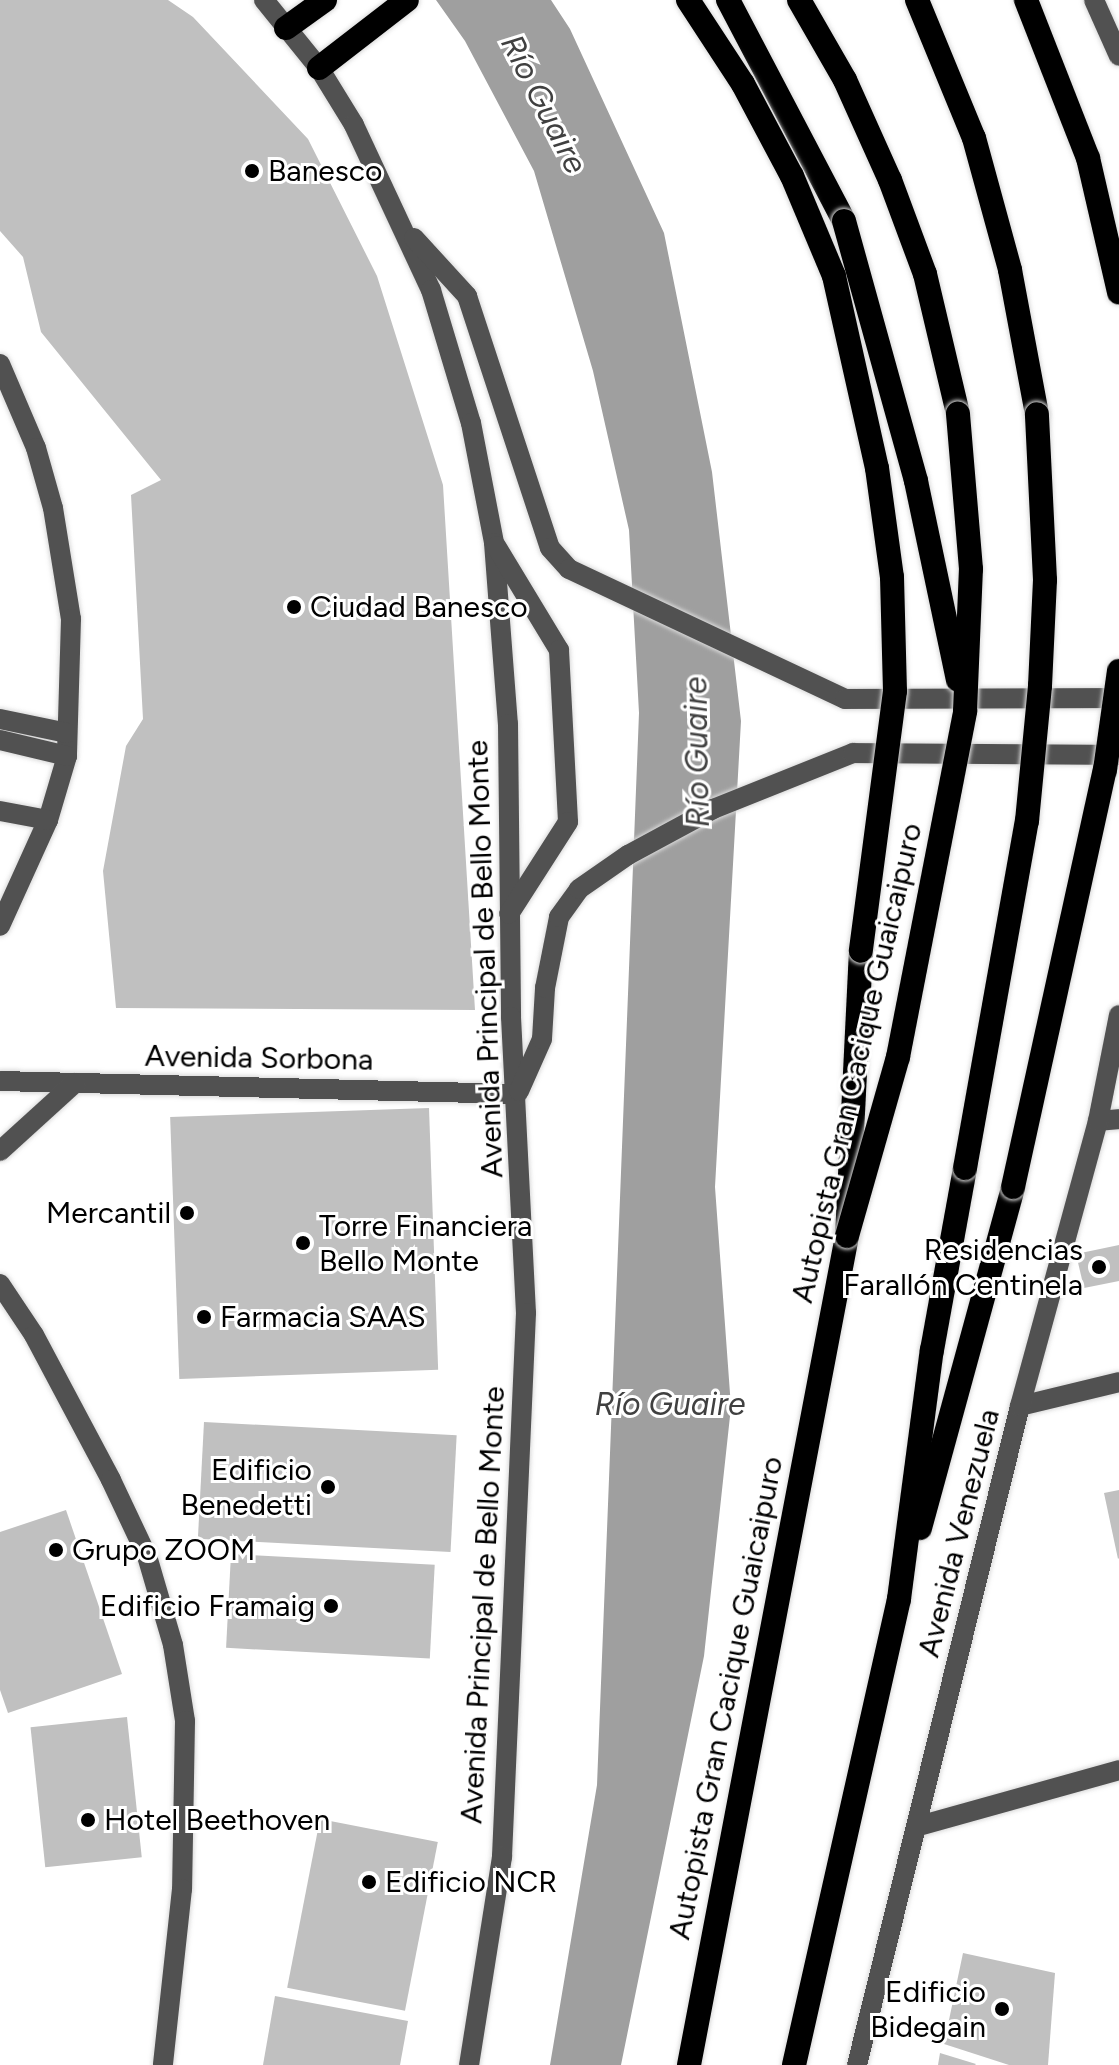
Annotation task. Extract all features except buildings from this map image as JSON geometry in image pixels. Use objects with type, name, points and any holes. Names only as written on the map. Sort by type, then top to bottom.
[{"type":"highway","points":[[295,22],[325,0]]},
{"type":"highway","points":[[319,68],[407,0]]},
{"type":"highway","points":[[688,0],[743,84],[792,176],[834,276],[877,468],[890,561],[895,691],[861,951],[847,1236]]},
{"type":"highway","points":[[728,0],[844,221],[916,481],[965,711]]},
{"type":"highway","name":"Autopista Gran Cacique Guaicaipuro","points":[[689,2065],[847,1236],[898,1057],[965,711],[971,569],[958,414],[925,274],[890,180],[845,80],[799,0]]},
{"type":"highway","points":[[899,1599],[932,1350],[1027,821],[1040,686],[1045,580],[1037,414],[1010,270],[974,138],[917,0]]},
{"type":"highway","points":[[1026,0],[1088,158],[1119,292]]},
{"type":"highway","points":[[794,2065],[899,1599],[969,1362],[1013,1187],[1105,770],[1119,671]]},
{"type":"street","name":"Avenida Principal de Bello Monte","points":[[264,0],[295,22],[405,229],[453,353],[494,543],[508,724],[509,914],[526,1313],[516,1617],[502,1857],[469,2065]]},
{"type":"street","points":[[1094,0],[1119,56]]},
{"type":"street","points":[[405,229],[467,296],[550,548],[594,585],[845,699],[1119,698]]},
{"type":"street","points":[[0,364],[36,448],[63,558],[71,619],[67,756],[48,820],[0,926]]},
{"type":"street","points":[[494,543],[559,650],[568,822],[509,914]]},
{"type":"street","points":[[0,719],[67,733]]},
{"type":"street","points":[[0,740],[67,756]]},
{"type":"street","points":[[517,1094],[542,1039],[545,988],[559,917],[579,889],[602,872],[713,809],[805,768],[853,753],[1119,755]]},
{"type":"street","points":[[0,811],[48,820]]},
{"type":"street","name":"Avenida Venezuela","points":[[857,2065],[919,1826],[1020,1406],[1109,1120],[1119,1015]]},
{"type":"street","name":"Avenida Sorbona","points":[[0,1081],[517,1094]]},
{"type":"street","points":[[0,1151],[75,1083]]},
{"type":"street","points":[[0,1284],[47,1359],[111,1480],[147,1556],[173,1645],[185,1721],[182,1874],[163,2065]]},
{"type":"street","points":[[1020,1406],[1119,1382]]},
{"type":"street","points":[[919,1826],[1119,1770]]},
{"type":"water","name":"Río Guaire","points":[[436,0],[551,0],[570,29],[664,233],[712,472],[741,721],[715,1187],[731,1407],[704,1656],[621,2065],[550,2065],[597,1785],[639,713],[629,530],[593,371],[534,171],[465,41]]},
{"type":"place","name":"Banesco","points":[[252,171]]},
{"type":"place","name":"Ciudad Banesco","points":[[294,607]]},
{"type":"place","name":"Mercantil","points":[[187,1213]]},
{"type":"place","name":"Torre Financiera Bello Monte","points":[[303,1243]]},
{"type":"place","name":"Residencias Farallón Centinela","points":[[1099,1267]]},
{"type":"place","name":"Farmacia SAAS","points":[[204,1317]]},
{"type":"place","name":"Edificio Benedetti","points":[[328,1487]]},
{"type":"place","name":"Grupo ZOOM","points":[[56,1550]]},
{"type":"place","name":"Edificio Framaig","points":[[331,1606]]},
{"type":"place","name":"Hotel Beethoven","points":[[88,1820]]},
{"type":"place","name":"Edificio NCR","points":[[369,1882]]},
{"type":"place","name":"Edificio Bidegain","points":[[1002,2009]]}]
